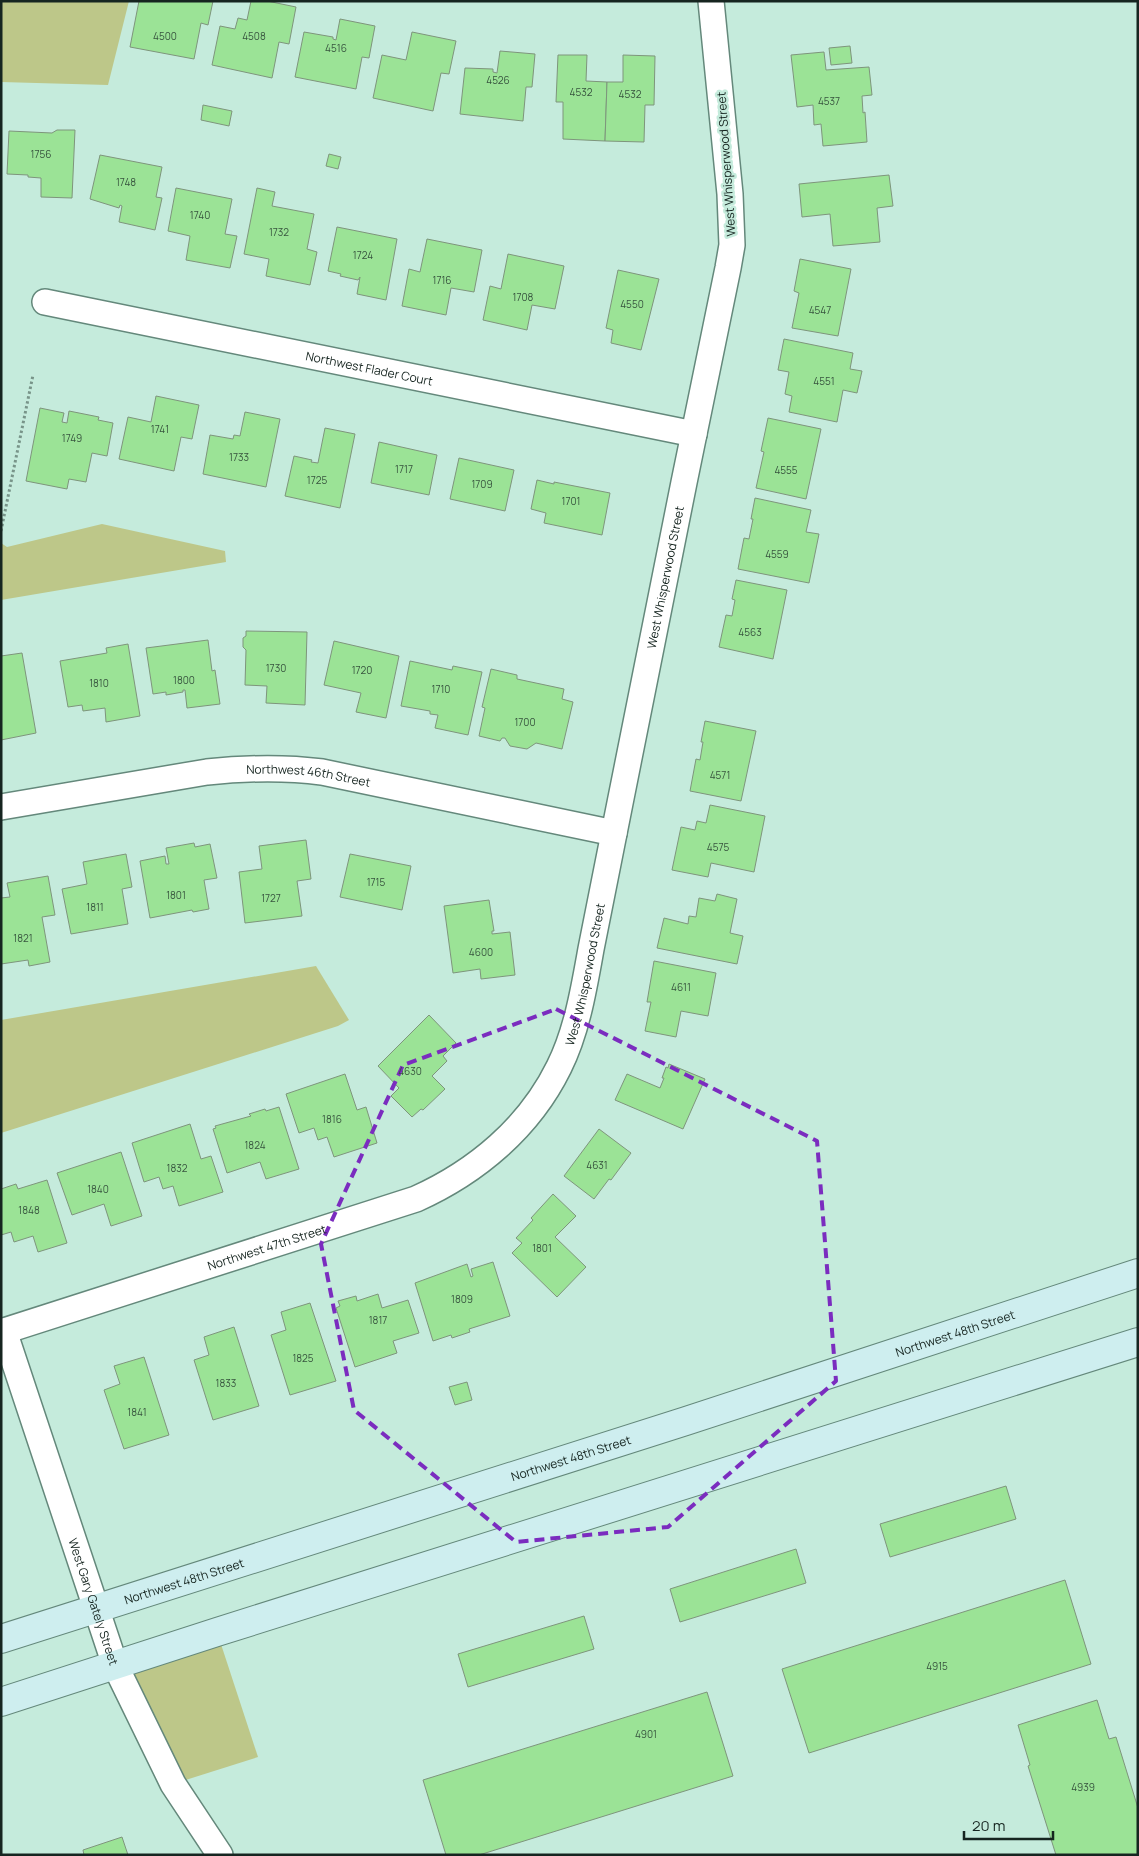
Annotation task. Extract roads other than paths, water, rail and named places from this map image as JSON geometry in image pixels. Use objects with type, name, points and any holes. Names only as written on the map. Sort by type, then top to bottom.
[{"type":"main road","name":"Northwest 48th Street","points":[[1,1639],[686,1421],[1138,1274]]},
{"type":"main road","points":[[1,1702],[1138,1342]]},
{"type":"street","name":"West Whisperwood Street","points":[[512,1134],[526,1118],[559,1067],[581,1001],[728,268],[732,245],[730,194],[712,1]]},
{"type":"street","name":"Northwest Flader Court","points":[[45,302],[694,434]]},
{"type":"street","name":"Northwest 46th Street","points":[[1,807],[207,772],[248,768],[290,768],[322,772],[614,832]]},
{"type":"street","name":"Northwest 47th Street","points":[[3,1331],[416,1199],[441,1188],[465,1173],[512,1134]]},
{"type":"street","name":"West Gary Gately Street","points":[[3,1331],[115,1665],[173,1784],[220,1855]]}]
